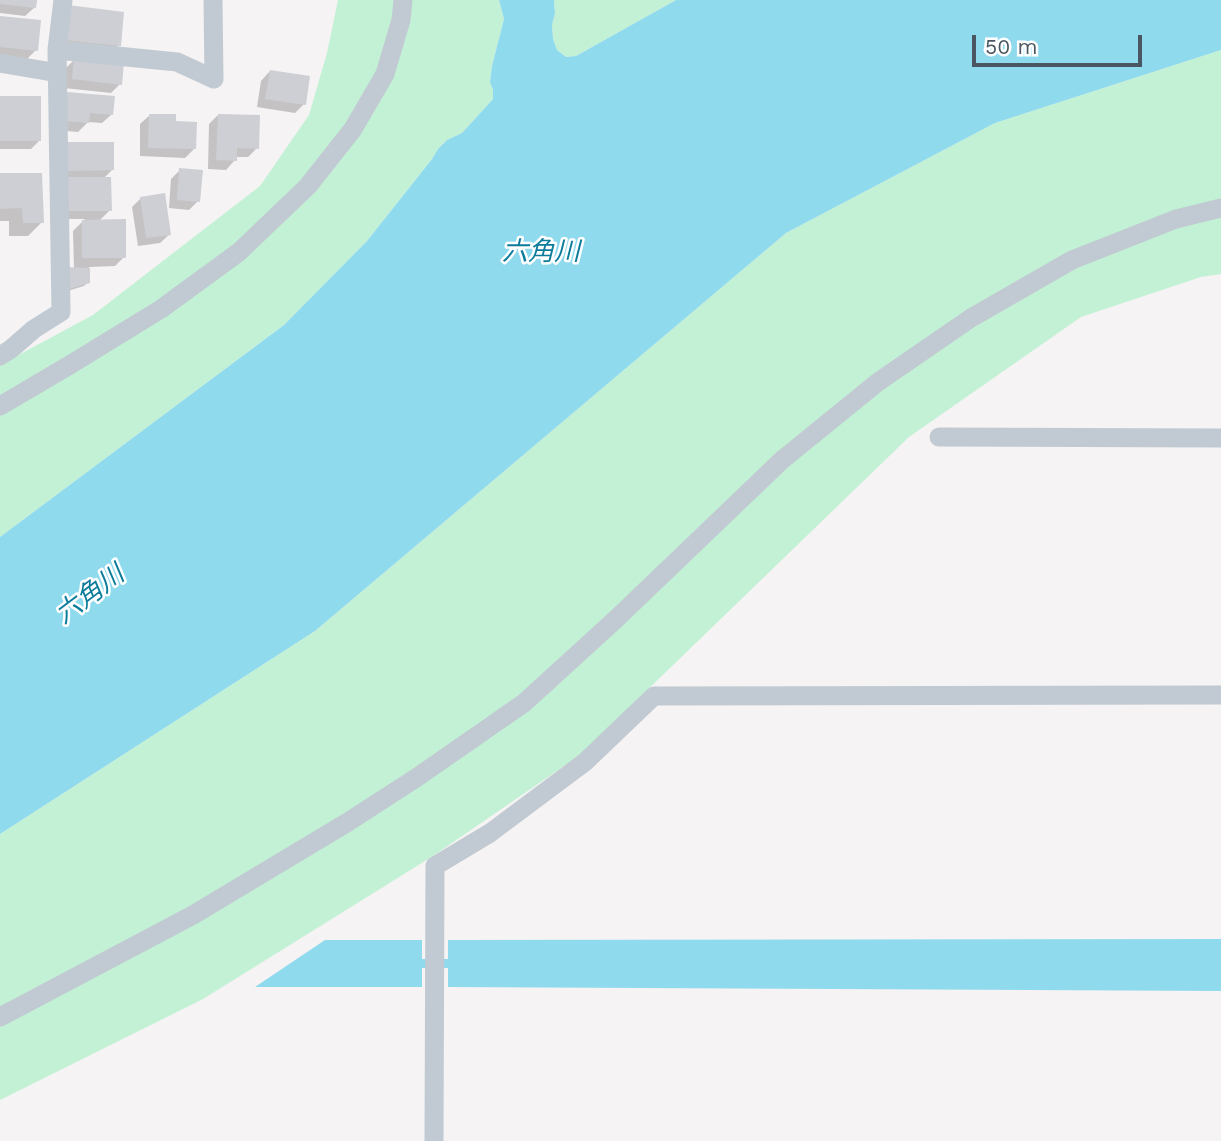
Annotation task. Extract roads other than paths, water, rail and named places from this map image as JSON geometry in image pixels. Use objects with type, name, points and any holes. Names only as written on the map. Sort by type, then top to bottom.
[{"type":"street","points":[[0,356],[61,312],[57,50],[63,0]]},
{"type":"street","points":[[57,50],[177,62],[214,79],[213,0]]},
{"type":"street","points":[[0,406],[161,309],[239,252],[307,186],[353,129],[385,74],[401,20],[403,0]]},
{"type":"street","points":[[0,63],[58,73]]},
{"type":"street","points":[[0,1017],[193,915],[405,786],[524,703],[782,460],[878,382],[971,318],[1072,260],[1176,219],[1221,208]]},
{"type":"street","points":[[939,437],[1221,438]]},
{"type":"street","points":[[434,1141],[435,866],[490,833],[585,762],[654,696],[1221,695]]},
{"type":"water","name":"六角川","points":[[499,0],[554,0],[553,39],[557,50],[566,57],[576,56],[676,0],[1221,0],[1221,50],[995,123],[786,233],[315,631],[0,834],[0,537],[284,325],[367,241],[438,149],[447,140],[462,133],[493,99],[490,82],[492,66],[504,19]]},
{"type":"water","points":[[1221,939],[1221,991],[448,987],[448,968],[422,968],[422,987],[255,987],[325,940],[422,940],[422,959],[448,959],[448,940]]}]
